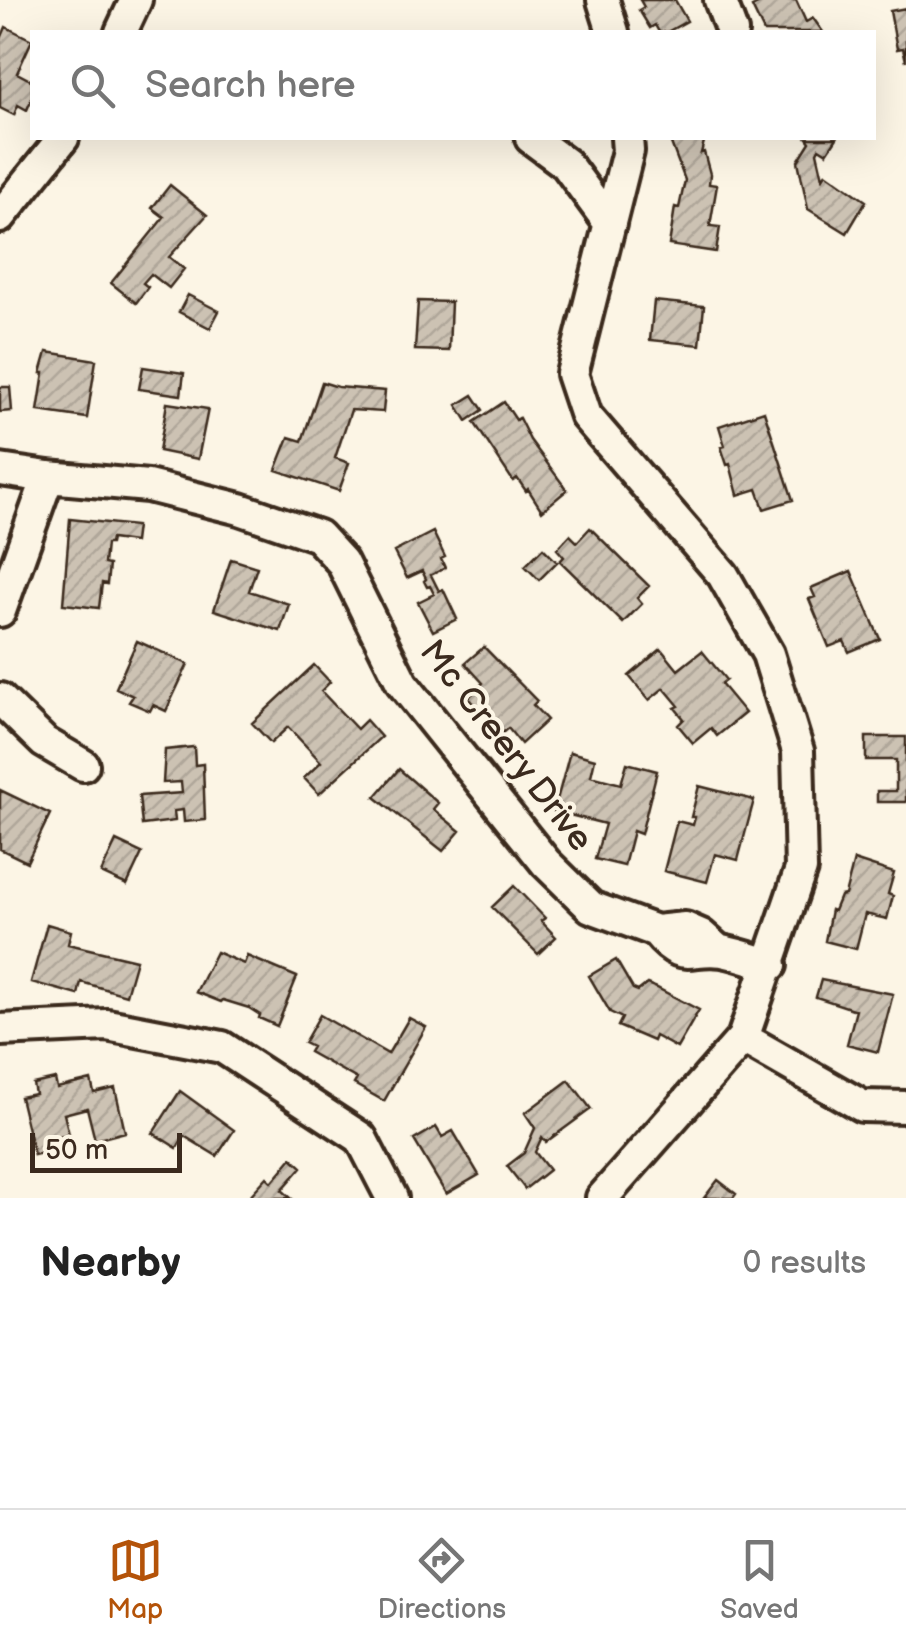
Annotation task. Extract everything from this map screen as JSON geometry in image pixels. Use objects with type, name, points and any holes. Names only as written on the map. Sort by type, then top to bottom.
[{"type":"street","points":[[122,30],[136,0]]},
{"type":"street","points":[[603,0],[612,30]]},
{"type":"street","points":[[720,0],[731,30]]},
{"type":"street","points":[[0,216],[62,140]]},
{"type":"street","points":[[534,140],[566,164],[610,224]]},
{"type":"street","points":[[602,1198],[744,1038],[801,869],[798,751],[768,654],[723,575],[586,416],[572,374],[628,151],[627,140]]},
{"type":"street","name":"Mc Creery Drive","points":[[0,470],[148,486],[240,509],[318,536],[342,562],[402,683],[546,864],[591,907],[656,931],[668,946],[682,951],[692,954],[718,950],[771,965]]},
{"type":"street","points":[[0,611],[48,478]]},
{"type":"street","points":[[0,700],[44,742],[84,765]]},
{"type":"street","points":[[0,1030],[107,1025],[222,1047],[361,1138],[392,1198]]},
{"type":"street","points":[[744,1038],[862,1106],[906,1108]]},
{"type":"building","points":[[640,0],[675,0],[687,21],[671,30],[658,30],[655,25],[650,28],[639,10],[644,7]]},
{"type":"building","points":[[766,0],[796,0],[806,22],[813,18],[822,30],[763,30],[752,7]]},
{"type":"building","points":[[906,8],[906,61],[903,48],[897,49],[890,11]]},
{"type":"building","points":[[6,27],[30,39],[17,73],[30,80],[30,103],[27,110],[18,105],[14,115],[0,108],[0,41]]},
{"type":"building","points":[[704,140],[701,153],[704,152],[710,174],[709,184],[717,185],[710,226],[720,227],[716,252],[669,245],[675,207],[679,208],[685,180],[671,143]]},
{"type":"building","points":[[836,140],[827,153],[819,148],[817,152],[823,178],[826,173],[866,201],[847,233],[808,209],[798,161],[810,142]]},
{"type":"building","points":[[170,185],[207,215],[169,257],[184,269],[169,288],[151,274],[143,283],[148,287],[136,303],[111,283],[164,217],[152,208]]},
{"type":"building","points":[[188,295],[219,311],[210,328],[179,312]]},
{"type":"building","points":[[418,301],[451,302],[449,351],[415,350]]},
{"type":"building","points":[[654,301],[704,306],[700,345],[650,340]]},
{"type":"building","points":[[47,352],[96,360],[87,418],[38,411]]},
{"type":"building","points":[[143,367],[184,373],[181,395],[139,389]]},
{"type":"building","points":[[322,382],[385,391],[383,412],[351,410],[335,458],[349,463],[339,491],[276,470],[289,437],[302,441]]},
{"type":"building","points":[[0,387],[10,387],[12,411],[0,412]]},
{"type":"building","points":[[473,395],[483,410],[467,421],[457,405]]},
{"type":"building","points":[[504,402],[567,490],[542,511],[528,489],[517,478],[513,481],[474,422]]},
{"type":"building","points":[[167,403],[208,409],[198,459],[159,451]]},
{"type":"building","points":[[764,411],[793,500],[764,509],[757,489],[738,495],[721,447],[725,446],[719,426]]},
{"type":"building","points":[[70,519],[136,526],[134,542],[111,539],[106,544],[107,584],[102,583],[99,608],[63,604]]},
{"type":"building","points":[[590,528],[649,586],[637,598],[642,604],[623,623],[560,561],[564,557],[557,549],[570,535],[577,542]]},
{"type":"building","points":[[433,532],[445,557],[441,559],[445,568],[431,575],[439,591],[443,589],[457,619],[433,631],[418,602],[434,594],[422,571],[407,578],[394,552]]},
{"type":"building","points":[[543,548],[557,562],[539,580],[525,566]]},
{"type":"building","points":[[231,559],[257,567],[249,591],[289,604],[280,631],[214,610]]},
{"type":"building","points":[[851,571],[880,639],[849,652],[844,641],[829,647],[809,599],[815,597],[811,588]]},
{"type":"building","points":[[137,641],[188,664],[166,711],[153,705],[150,711],[129,702],[133,696],[116,688]]},
{"type":"building","points":[[484,647],[537,701],[533,705],[547,720],[521,744],[508,728],[501,734],[468,698],[483,683],[465,663]]},
{"type":"building","points":[[661,649],[678,670],[702,651],[726,680],[721,684],[745,713],[717,736],[711,728],[693,743],[678,725],[684,719],[675,708],[679,706],[664,688],[649,700],[629,676]]},
{"type":"building","points":[[314,665],[330,682],[321,691],[357,729],[366,720],[381,737],[319,794],[304,778],[321,762],[288,727],[271,743],[252,723]]},
{"type":"building","points":[[866,737],[906,737],[906,802],[877,802],[877,791],[896,791],[896,760],[866,760]]},
{"type":"building","points":[[194,747],[195,765],[203,764],[205,820],[184,822],[183,810],[174,811],[175,821],[142,825],[139,796],[182,793],[181,782],[163,783],[165,750]]},
{"type":"building","points":[[570,752],[595,759],[591,776],[621,784],[627,763],[657,771],[641,834],[633,831],[624,866],[595,859],[605,824],[554,811]]},
{"type":"building","points":[[399,769],[438,803],[433,809],[460,831],[443,851],[375,797]]},
{"type":"building","points":[[699,786],[754,800],[738,860],[715,854],[707,882],[664,871],[677,821],[693,825],[695,817],[691,817]]},
{"type":"building","points":[[0,790],[50,814],[27,862],[0,849]]},
{"type":"building","points":[[116,841],[142,853],[127,885],[101,873]]},
{"type":"building","points":[[854,860],[894,873],[887,919],[865,914],[856,949],[825,941],[831,910],[845,895]]},
{"type":"building","points":[[514,886],[545,918],[541,921],[556,937],[538,954],[492,907]]},
{"type":"building","points":[[47,924],[71,931],[68,944],[136,960],[126,995],[81,982],[78,995],[31,982]]},
{"type":"building","points":[[216,952],[244,964],[247,956],[297,977],[277,1026],[259,1018],[249,1008],[196,992]]},
{"type":"building","points":[[616,960],[633,989],[638,991],[647,984],[699,1010],[677,1048],[655,1036],[653,1041],[618,1026],[622,1018],[610,1012],[589,976]]},
{"type":"building","points":[[821,980],[893,994],[878,1052],[847,1044],[856,1010],[816,997]]},
{"type":"building","points":[[320,1015],[388,1054],[409,1018],[426,1027],[384,1101],[354,1084],[357,1079],[309,1052],[312,1047],[304,1043]]},
{"type":"building","points":[[55,1079],[57,1088],[91,1080],[94,1093],[115,1088],[125,1132],[95,1140],[87,1108],[64,1114],[69,1134],[51,1138],[54,1150],[34,1155],[20,1097],[35,1094],[33,1084]]},
{"type":"building","points":[[569,1080],[591,1109],[546,1142],[542,1137],[535,1152],[549,1170],[525,1189],[507,1166],[524,1153],[535,1128],[525,1113]]},
{"type":"building","points":[[180,1091],[234,1130],[217,1156],[184,1136],[177,1148],[153,1133]]},
{"type":"building","points":[[436,1127],[442,1137],[453,1131],[479,1175],[446,1194],[414,1140]]},
{"type":"building","points":[[292,1158],[302,1167],[282,1190],[291,1198],[248,1198],[267,1177],[272,1182]]},
{"type":"building","points":[[718,1180],[736,1194],[733,1198],[704,1198]]}]
